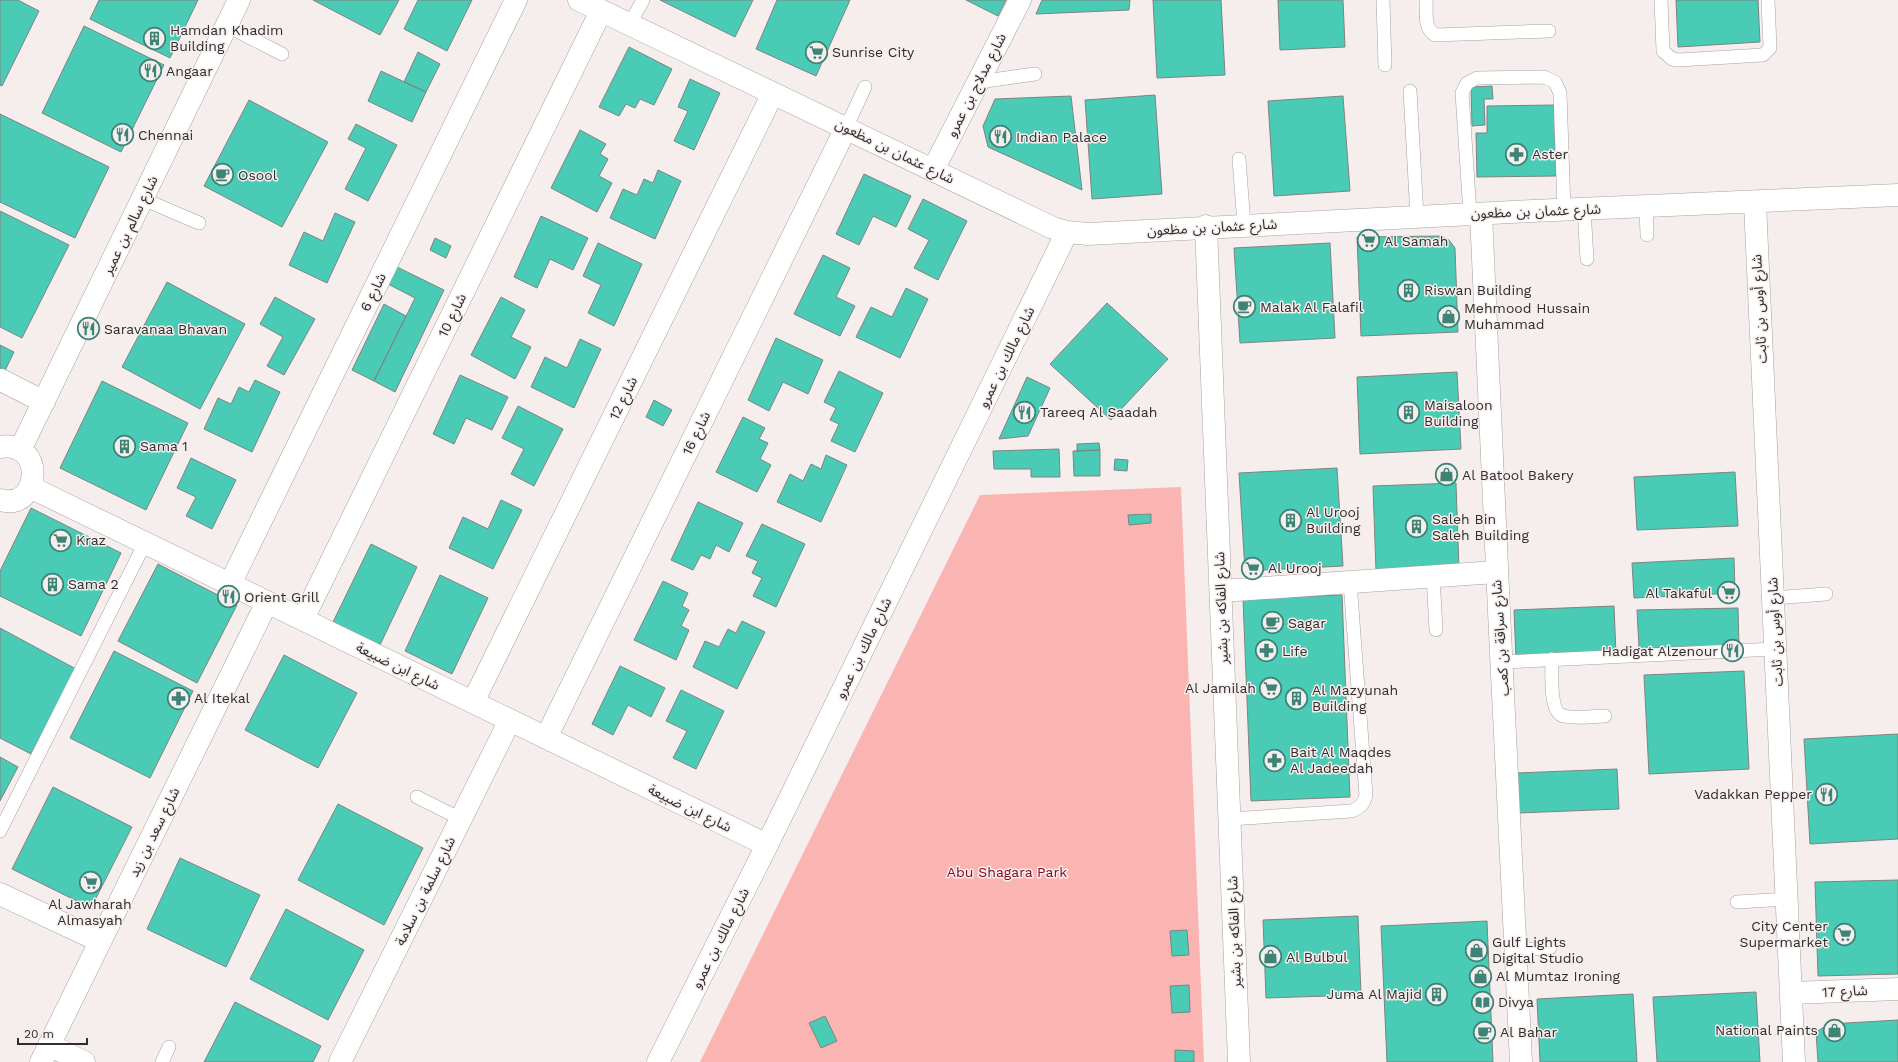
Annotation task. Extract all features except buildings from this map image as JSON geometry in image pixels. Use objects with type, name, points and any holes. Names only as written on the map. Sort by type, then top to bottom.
[{"type":"street","name":"شارع سالم بن عمير","points":[[10,449],[44,402],[239,0]]},
{"type":"street","name":"شارع 6","points":[[230,584],[516,0]]},
{"type":"street","name":"شارع عثمان بن مظعون","points":[[579,0],[1053,228],[1067,232],[1088,234],[1206,226],[1898,195]]},
{"type":"street","name":"شارع مدلاج بن عمرو","points":[[932,170],[1020,0]]},
{"type":"street","name":"شارع 10","points":[[302,619],[601,11]]},
{"type":"street","name":"شارع 12","points":[[473,702],[773,93]]},
{"type":"street","name":"شارع 16","points":[[546,738],[846,128]]},
{"type":"street","name":"شارع أوس بن ثابت","points":[[1754,202],[1794,1062]]},
{"type":"street","name":"شارع سراقة بن كعب","points":[[1476,214],[1496,572],[1503,662],[1521,1062]]},
{"type":"street","name":"شارع الفاكه بن بشير","points":[[1206,226],[1239,1062]]},
{"type":"street","name":"شارع مالك بن عمرو","points":[[658,1062],[767,845],[1067,232]]},
{"type":"street","points":[[1,380],[44,402]]},
{"type":"street","points":[[0,500],[14,500],[24,495],[30,487],[33,479],[31,463],[10,449]]},
{"type":"street","name":"شارع ابن ضبيعة","points":[[30,487],[767,845]]},
{"type":"street","points":[[1221,591],[1496,572]]},
{"type":"street","name":"شارع سعد بن زيد","points":[[45,1054],[267,602]]},
{"type":"street","name":"شارع سلمة بن سلامة","points":[[340,1062],[510,720]]},
{"type":"street","points":[[0,894],[100,941]]},
{"type":"street","name":"شارع 17","points":[[1791,993],[1898,989]]},
{"type":"street","points":[[45,1054],[84,1062]]},
{"type":"lane","points":[[630,25],[643,0]]},
{"type":"lane","points":[[1383,0],[1385,65]]},
{"type":"lane","points":[[1426,0],[1428,28],[1435,35],[1549,31]]},
{"type":"lane","points":[[1661,0],[1663,51],[1672,59],[1679,60],[1763,55],[1767,53],[1770,48],[1768,0]]},
{"type":"lane","points":[[227,26],[282,54]]},
{"type":"lane","points":[[978,82],[1036,74]]},
{"type":"lane","points":[[1476,214],[1462,93],[1467,83],[1477,78],[1544,76],[1555,82],[1560,93],[1574,210],[1587,258]]},
{"type":"lane","points":[[846,128],[865,87]]},
{"type":"lane","points":[[1410,91],[1417,217]]},
{"type":"lane","points":[[1239,159],[1244,225]]},
{"type":"lane","points":[[142,199],[199,223]]},
{"type":"lane","points":[[1646,207],[1647,235]]},
{"type":"lane","points":[[0,831],[145,543]]},
{"type":"lane","points":[[1433,576],[1436,630]]},
{"type":"lane","points":[[1230,819],[1351,811],[1361,806],[1365,801],[1366,795],[1350,582]]},
{"type":"lane","points":[[1773,598],[1826,594]]},
{"type":"lane","points":[[1503,662],[1775,649]]},
{"type":"lane","points":[[1552,659],[1554,705],[1557,712],[1564,716],[1604,716]]},
{"type":"lane","points":[[417,797],[461,819]]},
{"type":"lane","points":[[1737,902],[1787,899]]},
{"type":"lane","points":[[1515,950],[1550,948]]},
{"type":"lane","points":[[162,1062],[169,1047]]},
{"type":"green space","name":"Abu Shagara Park","points":[[1181,487],[1204,1062],[700,1062],[980,495]]},
{"type":"place","name":"Hamdan Khadim Building","points":[[154,38]]},
{"type":"place","name":"Sunrise City","points":[[817,52]]},
{"type":"place","name":"Angaar","points":[[151,71]]},
{"type":"place","name":"Chennai","points":[[123,135]]},
{"type":"place","name":"Indian Palace","points":[[1000,137]]},
{"type":"place","name":"Aster","points":[[1516,154]]},
{"type":"place","name":"Osool","points":[[222,175]]},
{"type":"place","name":"Al Samah","points":[[1369,241]]},
{"type":"place","name":"Riswan Building","points":[[1408,290]]},
{"type":"place","name":"Malak Al Falafil","points":[[1244,307]]},
{"type":"place","name":"Mehmood Hussain Muhammad","points":[[1448,316]]},
{"type":"place","name":"Saravanaa Bhavan","points":[[88,329]]},
{"type":"place","name":"Tareeq Al Saadah","points":[[1025,412]]},
{"type":"place","name":"Maisaloon Building","points":[[1409,413]]},
{"type":"place","name":"Sama 1","points":[[124,446]]},
{"type":"place","name":"Al Batool Bakery","points":[[1446,475]]},
{"type":"place","name":"Al Urooj Building","points":[[1291,520]]},
{"type":"place","name":"Saleh Bin Saleh Building","points":[[1416,527]]},
{"type":"place","name":"Kraz","points":[[60,540]]},
{"type":"place","name":"Al Urooj","points":[[1252,568]]},
{"type":"place","name":"Sama 2","points":[[53,584]]},
{"type":"place","name":"Al Takaful","points":[[1728,593]]},
{"type":"place","name":"Orient Grill","points":[[229,597]]},
{"type":"place","name":"Sagar","points":[[1272,623]]},
{"type":"place","name":"Life","points":[[1267,651]]},
{"type":"place","name":"Hadigat Alzenour","points":[[1733,651]]},
{"type":"place","name":"Al Jamilah","points":[[1271,688]]},
{"type":"place","name":"Al Itekal","points":[[179,698]]},
{"type":"place","name":"Al Mazyunah Building","points":[[1296,698]]},
{"type":"place","name":"Bait Al Maqdes Al Jadeedah","points":[[1275,760]]},
{"type":"place","name":"Vadakkan Pepper","points":[[1827,794]]},
{"type":"place","name":"Al Jawharah Almasyah","points":[[90,882]]},
{"type":"place","name":"City Center Supermarket","points":[[1844,934]]},
{"type":"place","name":"Gulf Lights Digital Studio","points":[[1477,950]]},
{"type":"place","name":"Al Bulbul","points":[[1271,957]]},
{"type":"place","name":"Al Mumtaz Ironing","points":[[1480,976]]},
{"type":"place","name":"Juma Al Majid","points":[[1437,994]]},
{"type":"place","name":"Divya","points":[[1482,1002]]},
{"type":"place","name":"National Paints","points":[[1834,1030]]},
{"type":"place","name":"Al Bahar","points":[[1484,1032]]}]
